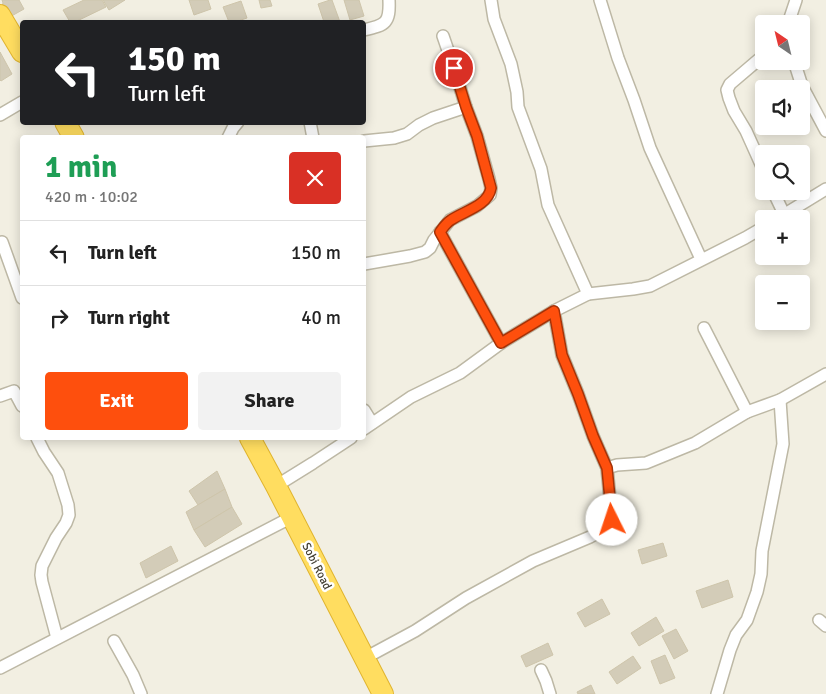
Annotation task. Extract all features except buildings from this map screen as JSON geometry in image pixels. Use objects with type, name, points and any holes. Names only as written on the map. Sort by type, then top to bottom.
[{"type":"highway","points":[[0,15],[20,49]]},
{"type":"highway","name":"Sobi Road","points":[[251,440],[383,694]]},
{"type":"street","points":[[366,30],[384,23],[390,14],[389,0]]},
{"type":"street","points":[[491,0],[494,19],[511,64],[518,107],[541,169],[548,205],[588,294]]},
{"type":"street","points":[[600,0],[618,58],[650,148],[701,259]]},
{"type":"street","points":[[791,15],[796,0]]},
{"type":"street","points":[[366,264],[425,252],[450,220],[477,206],[490,195],[491,188],[477,136],[443,36]]},
{"type":"street","points":[[755,63],[730,84],[727,90],[734,112],[746,131],[755,151]]},
{"type":"street","points":[[797,70],[802,86],[826,131]]},
{"type":"street","points":[[0,115],[20,103]]},
{"type":"street","points":[[366,141],[394,138],[407,134],[433,118],[466,107]]},
{"type":"street","points":[[792,210],[826,189]]},
{"type":"street","points":[[440,232],[501,343]]},
{"type":"street","points":[[368,426],[411,397],[460,373],[501,343],[554,311],[588,294],[650,286],[755,232]]},
{"type":"street","points":[[2,242],[20,292]]},
{"type":"street","points":[[364,658],[415,631],[466,598],[533,562],[590,537],[606,528],[612,520],[607,468],[562,355],[554,311]]},
{"type":"street","points":[[704,328],[747,412]]},
{"type":"street","points":[[607,468],[646,462],[695,443],[747,412],[780,400],[826,374]]},
{"type":"street","points":[[0,396],[18,388]]},
{"type":"street","points":[[717,694],[730,650],[736,635],[747,620],[761,574],[762,551],[783,444],[780,400]]},
{"type":"street","points":[[38,440],[58,473],[68,505],[69,515],[42,566],[41,575],[57,638]]},
{"type":"street","points":[[276,486],[348,440]]},
{"type":"street","points":[[0,668],[292,517]]},
{"type":"street","points":[[114,641],[141,694]]},
{"type":"street","points":[[541,670],[550,694]]},
{"type":"route","points":[[454,68],[477,136],[491,188],[490,195],[484,201],[468,212],[450,220],[440,232],[501,343],[554,311],[562,355],[607,468],[612,520]]}]
